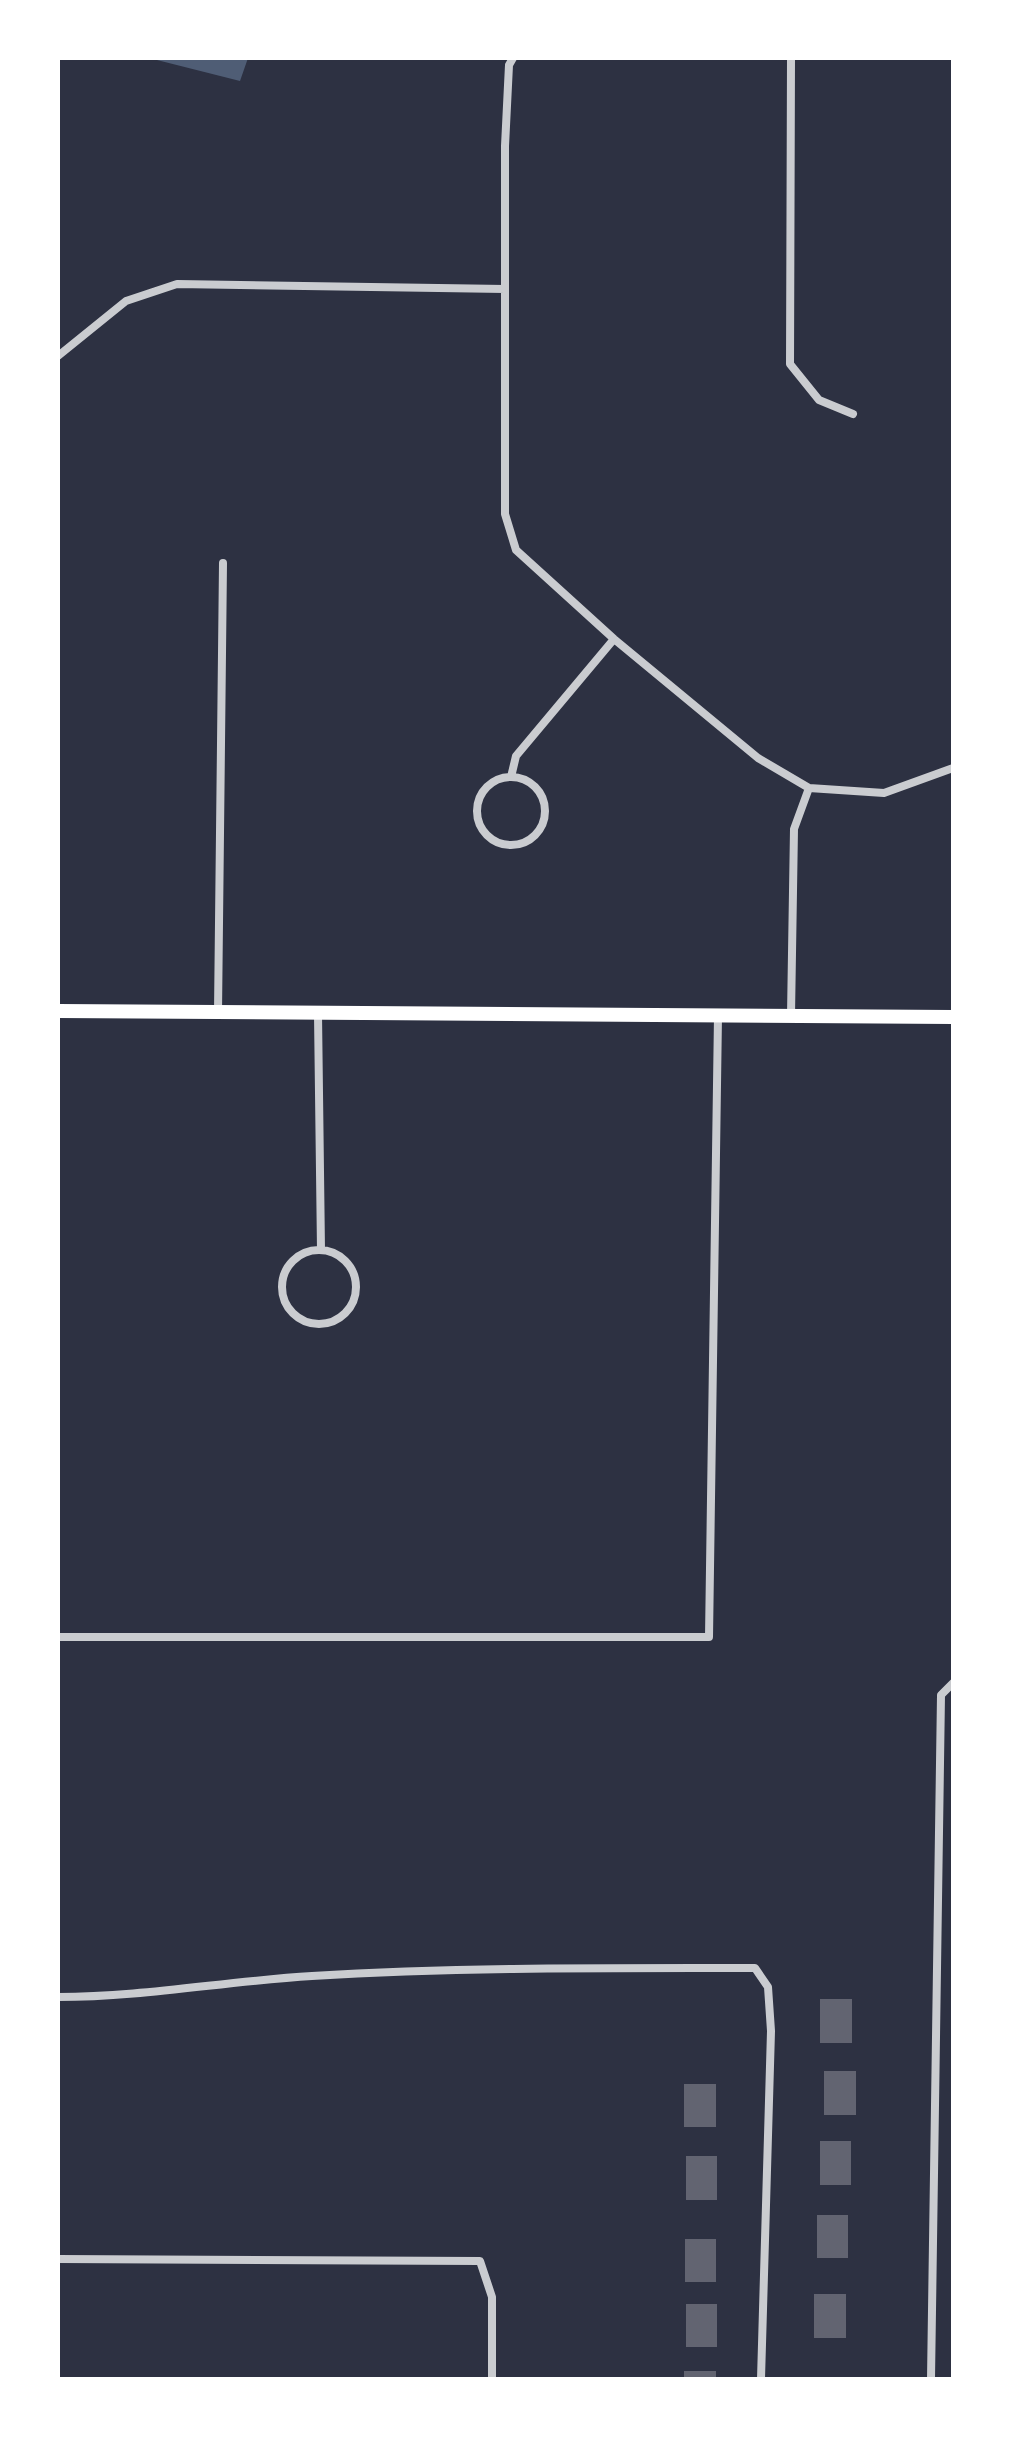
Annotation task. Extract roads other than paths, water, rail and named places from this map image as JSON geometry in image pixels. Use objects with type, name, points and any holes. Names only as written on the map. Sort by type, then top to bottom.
[{"type":"main road","points":[[58,1011],[953,1017]]},
{"type":"street","points":[[513,58],[509,65],[505,146],[505,514],[516,550],[614,639],[758,758],[809,788],[884,793],[953,768]]},
{"type":"street","points":[[791,58],[790,364],[819,400],[853,414]]},
{"type":"street","points":[[58,356],[126,301],[177,284],[505,289]]},
{"type":"street","points":[[218,1013],[223,563]]},
{"type":"street","points":[[511,777],[516,756],[614,639]]},
{"type":"street","points":[[511,777],[533,785],[543,798],[545,814],[535,835],[518,844],[507,845],[487,835],[478,815],[478,804],[490,785],[511,777]]},
{"type":"street","points":[[791,1015],[794,829],[809,788]]},
{"type":"street","points":[[318,1014],[321,1250]]},
{"type":"street","points":[[58,1637],[709,1637],[718,1016]]},
{"type":"street","points":[[321,1250],[346,1261],[356,1287],[351,1305],[338,1318],[311,1323],[288,1308],[282,1282],[295,1258],[321,1250]]},
{"type":"street","points":[[931,2379],[941,1695],[953,1683]]},
{"type":"street","points":[[58,1997],[98,1997],[304,1976],[448,1968],[755,1968],[768,1987],[771,2031],[761,2379]]},
{"type":"street","points":[[58,2259],[480,2261],[492,2297],[492,2379]]},
{"type":"water","points":[[149,58],[248,58],[240,81]]}]
